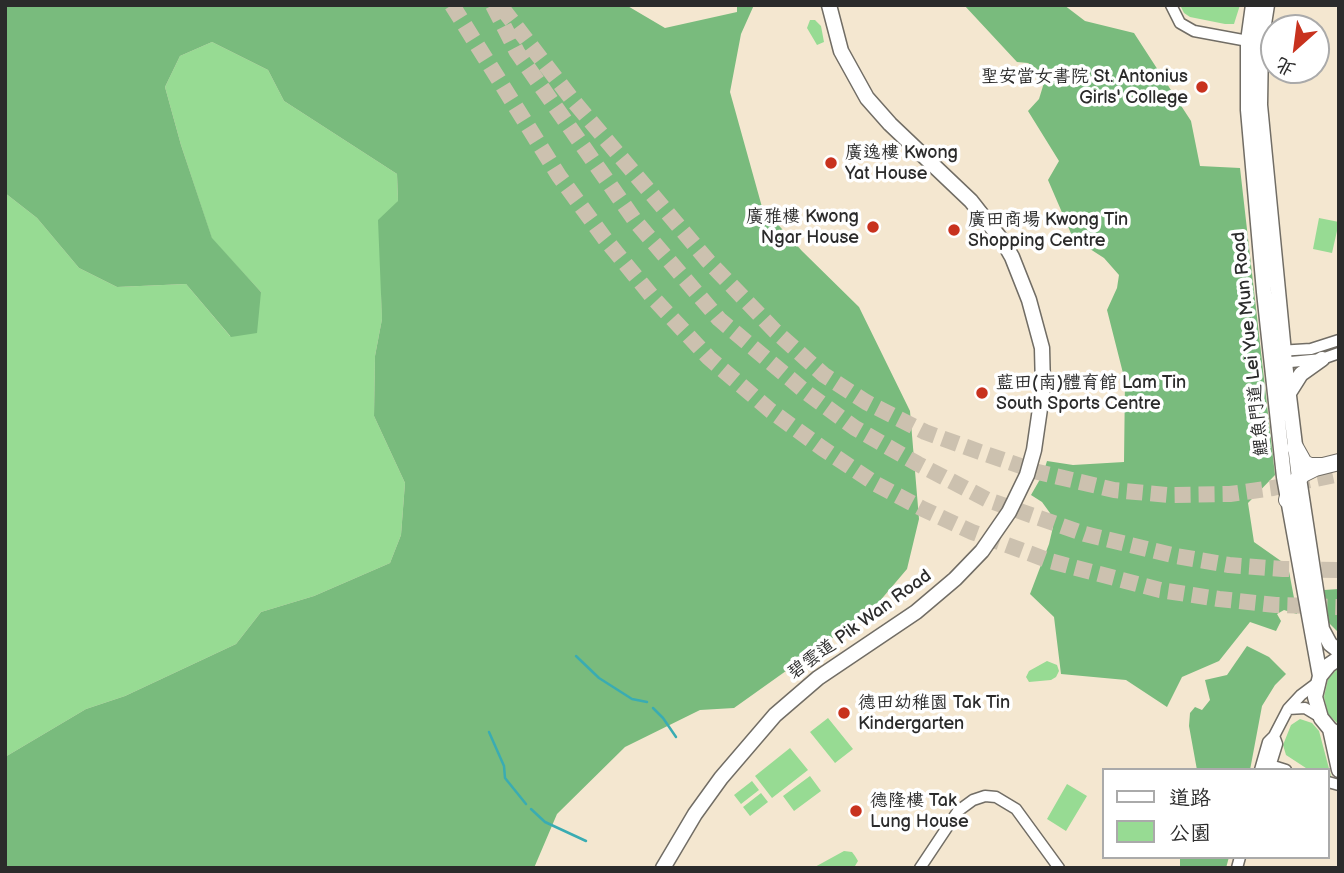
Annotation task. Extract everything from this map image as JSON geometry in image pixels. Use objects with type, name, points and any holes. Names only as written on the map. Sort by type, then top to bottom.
[{"type":"highway","points":[[1296,447],[1304,463],[1310,466],[1331,463]]},
{"type":"highway","points":[[1287,499],[1291,486],[1299,478],[1331,463]]},
{"type":"main road","name":"碧雲道 Pik Wan Road","points":[[663,868],[708,796],[775,715],[818,678],[916,612],[955,579],[982,551],[1009,512],[1027,475],[1034,450],[1043,388],[1042,348],[1029,300],[1012,257],[971,201],[867,98],[841,51],[829,5]]},
{"type":"main road","name":"鯉魚門道 Lei Yue Mun Road","points":[[1253,5],[1254,42],[1248,110],[1264,292],[1289,393],[1322,629],[1330,644],[1339,651]]},
{"type":"main road","name":"鯉魚門道 Lei Yue Mun Road","points":[[1254,42],[1267,5]]},
{"type":"main road","name":"鯉魚門道 Lei Yue Mun Road","points":[[1278,357],[1287,499],[1318,679],[1315,704],[1330,727]]},
{"type":"main road","points":[[1289,393],[1301,374],[1322,359]]},
{"type":"main road","points":[[1318,679],[1329,665],[1339,658]]},
{"type":"main road","points":[[1330,727],[1339,770]]},
{"type":"street","points":[[1171,5],[1180,23],[1194,31],[1254,42]]},
{"type":"street","points":[[1278,357],[1339,340]]},
{"type":"street","points":[[1278,357],[1322,359],[1339,353]]},
{"type":"street","points":[[1266,766],[1277,744],[1274,736],[1288,709],[1318,679]]},
{"type":"street","points":[[1288,709],[1306,708],[1330,727]]},
{"type":"street","points":[[919,868],[958,811],[973,800],[985,796],[996,797],[1016,809],[1059,868]]},
{"type":"green space","points":[[5,5],[626,5],[665,28],[737,12],[737,5],[754,5],[741,34],[730,92],[762,207],[859,307],[910,411],[919,519],[907,569],[873,609],[734,708],[700,710],[625,747],[557,814],[534,868],[5,868],[5,757],[86,709],[125,696],[236,644],[261,612],[314,596],[390,563],[401,535],[405,483],[374,416],[375,356],[382,319],[378,220],[398,201],[397,174],[284,101],[268,70],[212,42],[180,56],[165,87],[212,238],[261,292],[257,333],[231,337],[186,284],[117,287],[79,268],[37,218],[5,193]]},
{"type":"green space","points":[[964,5],[1064,5],[1085,21],[1134,33],[1191,121],[1200,166],[1240,168],[1275,475],[1248,503],[1254,542],[1288,566],[1297,614],[1284,610],[1277,614],[1281,621],[1276,631],[1250,622],[1219,661],[1182,677],[1167,707],[1126,680],[1061,674],[1054,617],[1030,594],[1053,527],[1050,513],[1042,502],[1031,495],[1047,461],[1073,465],[1124,462],[1125,381],[1107,310],[1117,288],[1119,275],[1104,258],[1073,238],[1048,180],[1059,161],[1028,111],[1039,99],[1043,86],[1037,69],[1028,63],[1017,62]]},
{"type":"green space","points":[[1180,5],[1240,5],[1234,24],[1225,24],[1190,17]]},
{"type":"green space","points":[[810,20],[815,20],[821,26],[824,42],[817,45],[807,28]]},
{"type":"green space","points":[[212,42],[268,70],[284,101],[397,174],[398,201],[381,281],[382,319],[375,356],[374,416],[405,483],[401,535],[390,563],[314,596],[261,612],[236,644],[125,696],[86,709],[5,757],[5,193],[37,218],[79,268],[117,287],[186,284],[230,336],[261,292],[212,239],[165,87],[180,56]]},
{"type":"green space","points":[[1319,218],[1339,222],[1332,253],[1313,249]]},
{"type":"green space","points":[[1339,589],[1339,633],[1329,623],[1324,590]]},
{"type":"green space","points":[[1247,646],[1269,657],[1286,674],[1275,685],[1262,706],[1250,768],[1197,768],[1189,726],[1190,713],[1195,707],[1202,710],[1210,700],[1205,680],[1227,675]]},
{"type":"green space","points":[[1047,661],[1057,665],[1059,671],[1056,677],[1029,682],[1026,677],[1029,671]]},
{"type":"green space","points":[[1339,667],[1339,725],[1328,714],[1324,697],[1328,679]]},
{"type":"green space","points":[[828,718],[853,749],[835,763],[810,732]]},
{"type":"green space","points":[[1300,719],[1312,723],[1319,731],[1329,768],[1306,768],[1286,755],[1283,745],[1291,725]]},
{"type":"green space","points":[[790,748],[808,770],[772,798],[755,776]]},
{"type":"green space","points":[[810,776],[821,791],[794,811],[783,796]]},
{"type":"green space","points":[[752,781],[759,790],[741,804],[734,795]]},
{"type":"green space","points":[[1067,784],[1087,796],[1066,831],[1047,819]]},
{"type":"green space","points":[[761,793],[768,802],[750,816],[743,807]]},
{"type":"green space","points":[[844,851],[852,852],[855,856],[858,861],[855,866],[813,868]]},
{"type":"green space","points":[[1180,859],[1228,859],[1226,868],[1180,868]]},
{"type":"waterway","points":[[576,656],[599,678],[632,699],[647,702]]},
{"type":"waterway","points":[[653,708],[676,737]]},
{"type":"waterway","points":[[489,732],[504,766],[505,778],[526,804]]},
{"type":"waterway","points":[[531,809],[545,822],[586,841]]},
{"type":"tunnel","points":[[452,5],[559,176],[605,239],[655,300],[709,358],[771,411],[822,448],[876,484],[923,509],[972,532],[1050,561],[1160,590],[1276,605],[1339,607]]},
{"type":"tunnel","points":[[493,5],[517,52],[636,222],[719,319],[807,393],[855,428],[988,500],[1085,534],[1176,556],[1229,565],[1339,570]]},
{"type":"tunnel","points":[[502,8],[571,98],[708,261],[775,331],[824,375],[866,402],[925,432],[980,452],[1038,472],[1114,490],[1168,495],[1230,494],[1339,474]]},
{"type":"place","name":"聖安當女書院 St. Antonius Girls' College","points":[[1202,87]]},
{"type":"place","name":"廣逸樓 Kwong Yat House","points":[[831,163]]},
{"type":"place","name":"廣雅樓 Kwong Ngar House","points":[[873,227]]},
{"type":"place","name":"廣田商場 Kwong Tin Shopping Centre","points":[[954,230]]},
{"type":"place","name":"藍田(南)體育館 Lam Tin South Sports Centre","points":[[982,393]]},
{"type":"place","name":"德田幼稚園 Tak Tin Kindergarten","points":[[844,713]]},
{"type":"place","name":"德隆樓 Tak Lung House","points":[[856,811]]}]
